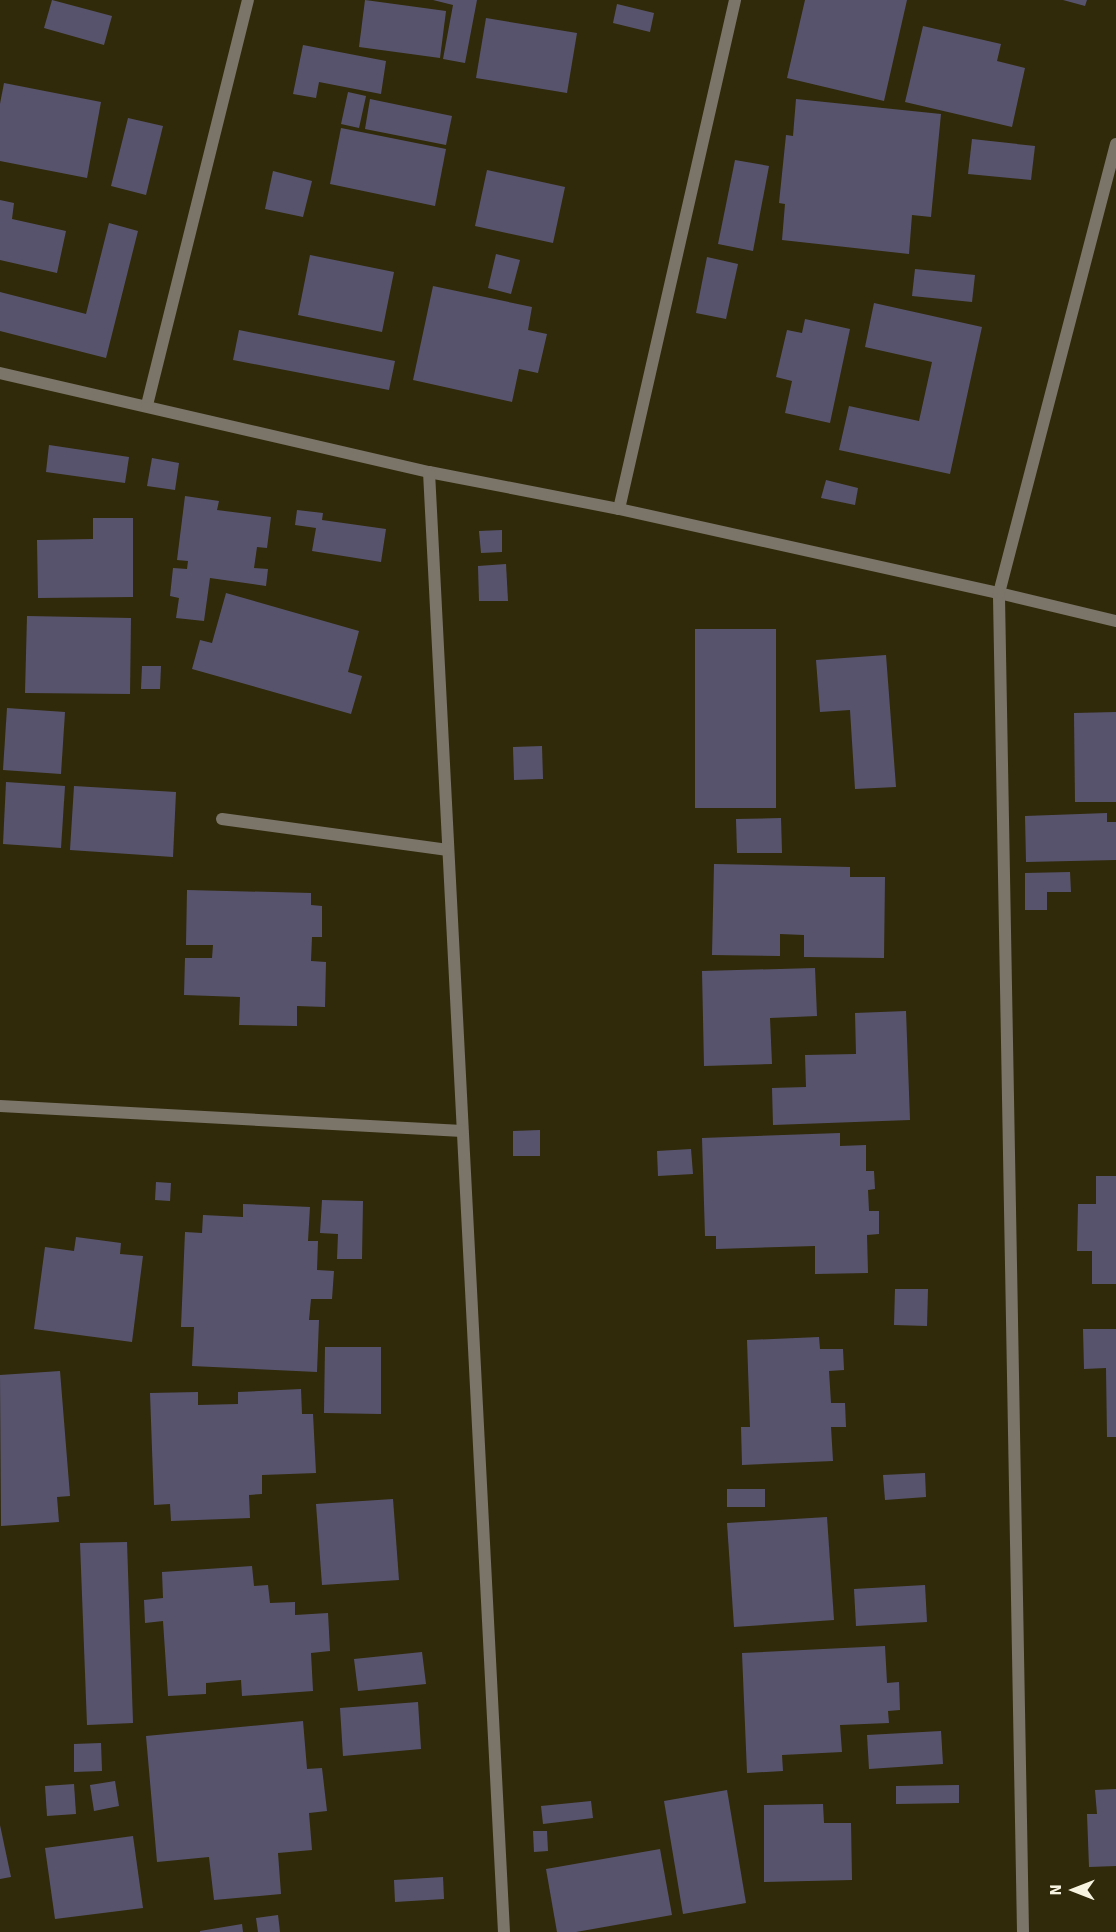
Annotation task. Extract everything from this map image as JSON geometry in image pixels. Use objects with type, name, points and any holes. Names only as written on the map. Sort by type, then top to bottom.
[{"type":"street","points":[[147,405],[248,0]]},
{"type":"street","points":[[619,509],[735,0]]},
{"type":"street","points":[[1023,1932],[999,593],[1116,144]]},
{"type":"street","points":[[0,373],[147,405],[429,472],[619,509],[1116,621]]},
{"type":"street","points":[[429,472],[504,1932]]},
{"type":"street","points":[[222,819],[448,850]]},
{"type":"street","points":[[0,1106],[462,1131]]},
{"type":"building","points":[[52,0],[112,16],[104,45],[44,28]]},
{"type":"building","points":[[365,0],[446,11],[440,58],[359,47]]},
{"type":"building","points":[[433,0],[477,0],[465,63],[443,59],[453,5]]},
{"type":"building","points":[[805,0],[907,0],[884,101],[787,78]]},
{"type":"building","points":[[1063,0],[1087,0],[1085,6]]},
{"type":"building","points":[[617,4],[654,13],[650,32],[613,23]]},
{"type":"building","points":[[486,18],[577,33],[567,93],[476,78]]},
{"type":"building","points":[[923,26],[1001,44],[997,61],[1025,68],[1012,127],[905,102]]},
{"type":"building","points":[[303,45],[386,61],[381,94],[319,82],[316,98],[293,94]]},
{"type":"building","points":[[4,83],[101,102],[87,178],[0,161],[0,104]]},
{"type":"building","points":[[348,92],[366,96],[359,128],[341,124]]},
{"type":"building","points":[[370,99],[452,116],[446,145],[365,129]]},
{"type":"building","points":[[796,99],[941,114],[931,217],[912,215],[909,254],[782,240],[785,204],[779,203],[786,135],[793,136]]},
{"type":"building","points":[[128,118],[163,126],[146,195],[111,186]]},
{"type":"building","points":[[341,128],[446,149],[435,206],[330,184]]},
{"type":"building","points":[[972,139],[1035,146],[1031,180],[968,174]]},
{"type":"building","points":[[735,160],[769,166],[753,251],[718,244]]},
{"type":"building","points":[[487,170],[565,187],[553,243],[475,226]]},
{"type":"building","points":[[273,171],[312,181],[303,217],[265,209]]},
{"type":"building","points":[[0,200],[14,203],[12,219],[66,231],[57,273],[0,260]]},
{"type":"building","points":[[109,223],[138,231],[106,358],[0,331],[0,292],[86,314]]},
{"type":"building","points":[[496,254],[520,260],[511,294],[488,288]]},
{"type":"building","points":[[310,255],[394,272],[382,332],[298,315]]},
{"type":"building","points":[[707,257],[738,264],[726,319],[696,313]]},
{"type":"building","points":[[915,269],[975,275],[972,302],[912,296]]},
{"type":"building","points":[[433,286],[532,307],[528,330],[547,334],[538,373],[519,369],[512,402],[413,380]]},
{"type":"building","points":[[874,303],[982,327],[950,474],[839,450],[849,406],[919,421],[932,362],[865,347]]},
{"type":"building","points":[[805,319],[850,329],[830,423],[785,413],[792,381],[776,377],[787,330],[802,333]]},
{"type":"building","points":[[239,330],[395,361],[389,390],[233,360]]},
{"type":"building","points":[[49,445],[129,457],[125,483],[46,472]]},
{"type":"building","points":[[152,458],[179,463],[175,490],[147,486]]},
{"type":"building","points":[[826,480],[858,488],[855,505],[821,498]]},
{"type":"building","points":[[185,496],[219,501],[217,510],[271,517],[267,548],[257,547],[254,568],[268,569],[266,586],[210,578],[204,621],[176,618],[179,598],[170,596],[173,568],[187,569],[188,561],[177,560]]},
{"type":"building","points":[[297,510],[323,513],[322,520],[386,529],[381,562],[312,551],[316,528],[295,525]]},
{"type":"building","points":[[93,518],[133,518],[133,597],[38,598],[37,540],[93,539]]},
{"type":"building","points":[[502,530],[502,552],[481,553],[479,531]]},
{"type":"building","points":[[506,564],[508,601],[479,601],[478,566]]},
{"type":"building","points":[[226,593],[359,631],[348,672],[362,676],[351,714],[192,669],[200,640],[212,643]]},
{"type":"building","points":[[27,616],[131,618],[130,694],[25,693]]},
{"type":"building","points":[[695,629],[776,629],[776,808],[695,808]]},
{"type":"building","points":[[886,655],[896,787],[855,789],[850,710],[820,712],[816,660]]},
{"type":"building","points":[[142,666],[161,666],[160,689],[141,689]]},
{"type":"building","points":[[7,708],[65,712],[61,774],[3,770]]},
{"type":"building","points":[[1116,712],[1116,802],[1075,802],[1074,713]]},
{"type":"building","points":[[542,746],[543,779],[514,780],[513,747]]},
{"type":"building","points":[[6,782],[65,786],[61,848],[3,844]]},
{"type":"building","points":[[74,786],[176,792],[173,857],[70,850]]},
{"type":"building","points":[[1107,813],[1107,822],[1116,822],[1116,860],[1026,862],[1025,816]]},
{"type":"building","points":[[781,818],[782,853],[737,853],[736,819]]},
{"type":"building","points":[[714,864],[850,867],[850,877],[885,877],[884,958],[804,957],[804,935],[780,934],[780,956],[712,955]]},
{"type":"building","points":[[1070,872],[1071,892],[1047,892],[1047,910],[1025,910],[1025,873]]},
{"type":"building","points":[[187,890],[311,893],[311,905],[322,906],[322,937],[312,937],[311,961],[326,962],[325,1007],[297,1006],[297,1026],[239,1025],[240,997],[184,995],[185,958],[212,958],[213,945],[186,945]]},
{"type":"building","points":[[815,968],[817,1016],[770,1018],[772,1064],[704,1066],[702,971]]},
{"type":"building","points":[[906,1011],[910,1120],[773,1125],[772,1088],[806,1087],[805,1055],[856,1054],[855,1013]]},
{"type":"building","points":[[540,1130],[540,1156],[513,1156],[513,1131]]},
{"type":"building","points":[[840,1133],[840,1146],[866,1145],[866,1171],[874,1171],[875,1189],[868,1190],[869,1211],[879,1211],[879,1234],[867,1235],[868,1273],[815,1274],[815,1246],[716,1249],[716,1236],[705,1236],[702,1138]]},
{"type":"building","points":[[691,1149],[693,1174],[658,1176],[657,1151]]},
{"type":"building","points":[[1096,1176],[1116,1176],[1116,1284],[1092,1284],[1092,1251],[1077,1251],[1078,1204],[1096,1204]]},
{"type":"building","points":[[156,1182],[171,1183],[170,1201],[155,1200]]},
{"type":"building","points":[[322,1200],[363,1201],[362,1259],[337,1259],[338,1234],[320,1233]]},
{"type":"building","points":[[243,1204],[310,1207],[308,1241],[318,1241],[317,1270],[334,1271],[332,1299],[311,1299],[309,1320],[319,1320],[317,1372],[192,1366],[194,1327],[181,1327],[185,1232],[202,1233],[203,1215],[243,1217]]},
{"type":"building","points":[[76,1237],[121,1243],[120,1254],[143,1256],[132,1342],[34,1329],[45,1247],[74,1251]]},
{"type":"building","points":[[895,1289],[928,1289],[927,1326],[894,1325]]},
{"type":"building","points":[[1083,1329],[1116,1329],[1116,1437],[1107,1437],[1106,1368],[1084,1369]]},
{"type":"building","points":[[819,1337],[820,1349],[843,1349],[844,1370],[829,1371],[831,1403],[845,1403],[846,1427],[831,1427],[833,1461],[742,1465],[741,1427],[750,1427],[747,1340]]},
{"type":"building","points":[[325,1347],[381,1347],[381,1414],[324,1413]]},
{"type":"building","points":[[60,1371],[70,1496],[57,1497],[59,1522],[1,1526],[0,1375]]},
{"type":"building","points":[[301,1389],[302,1414],[313,1414],[316,1473],[262,1475],[262,1494],[249,1495],[250,1518],[171,1521],[170,1504],[154,1505],[150,1393],[198,1392],[198,1405],[238,1404],[238,1392]]},
{"type":"building","points":[[925,1473],[926,1497],[885,1500],[883,1475]]},
{"type":"building","points":[[727,1489],[765,1489],[765,1507],[727,1507]]},
{"type":"building","points":[[393,1499],[399,1580],[322,1585],[316,1504]]},
{"type":"building","points":[[827,1517],[834,1620],[734,1627],[727,1523]]},
{"type":"building","points":[[127,1542],[133,1723],[87,1725],[80,1543]]},
{"type":"building","points":[[252,1566],[254,1586],[268,1585],[270,1603],[295,1602],[295,1615],[328,1613],[330,1651],[311,1653],[313,1691],[242,1696],[241,1680],[206,1683],[206,1694],[168,1696],[163,1621],[145,1623],[144,1600],[163,1598],[162,1572]]},
{"type":"building","points":[[925,1585],[927,1622],[856,1626],[854,1589]]},
{"type":"building","points":[[885,1646],[887,1683],[899,1682],[900,1710],[888,1711],[889,1723],[840,1725],[842,1752],[782,1755],[783,1771],[747,1773],[742,1653]]},
{"type":"building","points":[[422,1652],[426,1684],[358,1691],[354,1659]]},
{"type":"building","points":[[418,1702],[421,1749],[343,1756],[340,1708]]},
{"type":"building","points":[[303,1721],[307,1769],[322,1768],[327,1811],[309,1813],[312,1850],[278,1853],[281,1894],[214,1900],[209,1857],[157,1862],[146,1736]]},
{"type":"building","points":[[941,1731],[943,1764],[869,1769],[867,1735]]},
{"type":"building","points":[[101,1743],[102,1771],[74,1772],[74,1744]]},
{"type":"building","points":[[115,1781],[119,1806],[94,1811],[90,1785]]},
{"type":"building","points":[[74,1784],[76,1814],[47,1816],[45,1786]]},
{"type":"building","points":[[959,1785],[959,1803],[896,1804],[896,1786]]},
{"type":"building","points":[[1116,1789],[1116,1866],[1089,1867],[1087,1814],[1097,1814],[1095,1790]]},
{"type":"building","points":[[727,1790],[746,1903],[683,1914],[664,1801]]},
{"type":"building","points":[[591,1801],[593,1818],[543,1824],[541,1806]]},
{"type":"building","points":[[823,1804],[824,1823],[851,1823],[852,1880],[764,1882],[764,1805]]},
{"type":"building","points":[[0,1825],[11,1877],[0,1879]]},
{"type":"building","points":[[533,1831],[547,1831],[548,1851],[534,1852]]},
{"type":"building","points":[[133,1836],[143,1908],[55,1919],[45,1848]]},
{"type":"building","points":[[660,1849],[672,1915],[576,1932],[557,1932],[546,1869]]},
{"type":"building","points":[[443,1877],[444,1899],[395,1902],[394,1880]]},
{"type":"building","points":[[278,1915],[280,1932],[258,1932],[256,1918]]},
{"type":"building","points":[[242,1924],[243,1932],[200,1932],[200,1931]]}]
